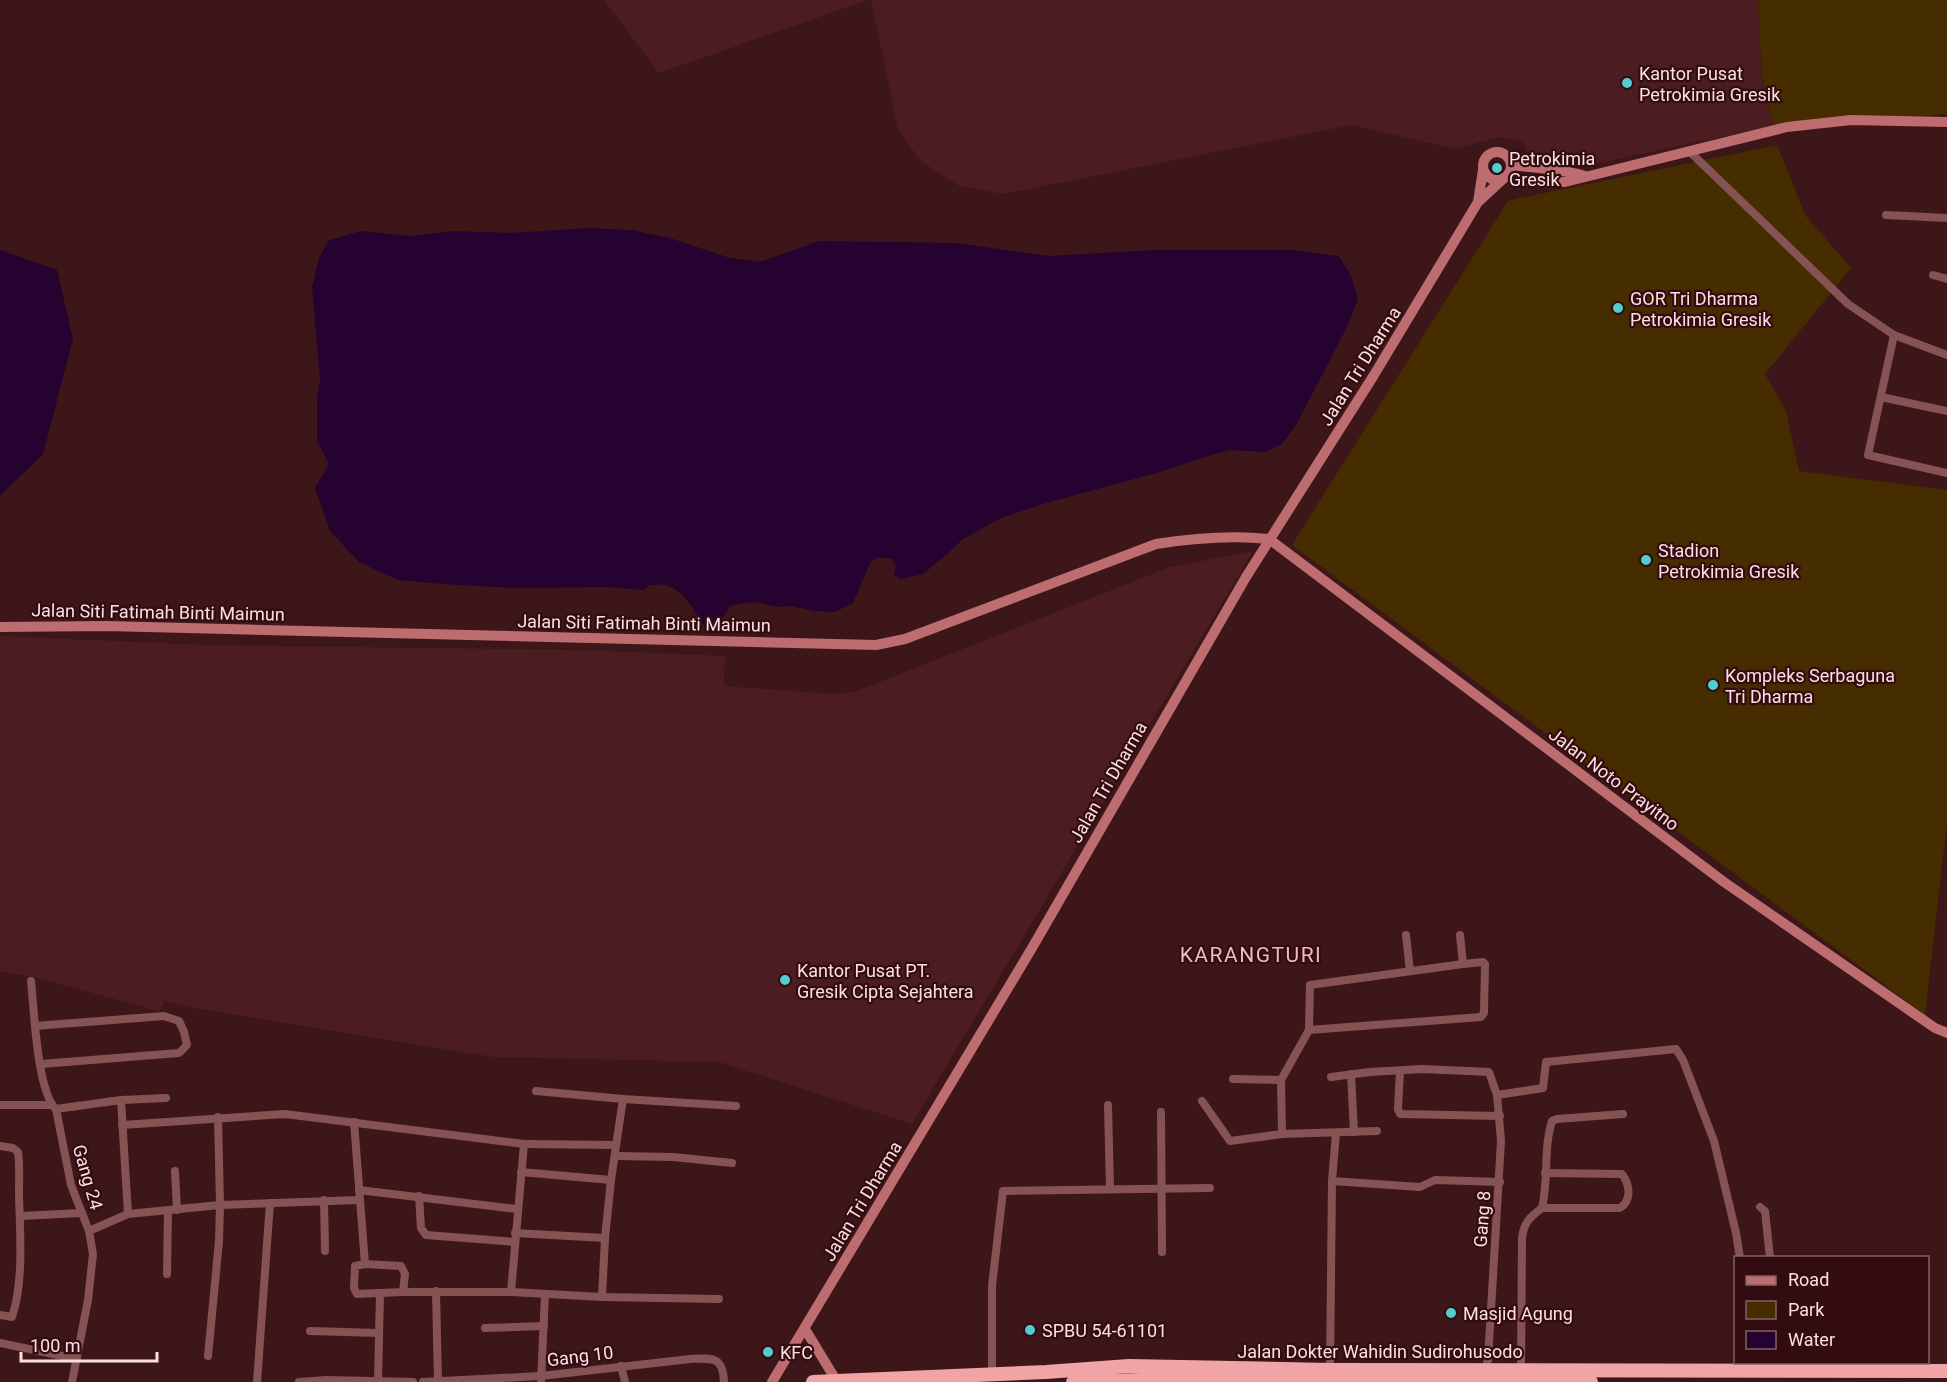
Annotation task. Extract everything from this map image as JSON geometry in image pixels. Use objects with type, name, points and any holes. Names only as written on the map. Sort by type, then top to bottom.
[{"type":"highway","name":"Jalan Dokter Wahidin Sudirohusodo","points":[[813,1382],[1129,1366],[1485,1370],[1591,1382]]},
{"type":"highway","name":"Jalan Dokter Wahidin Sudirohusodo","points":[[1073,1382],[1419,1381],[1784,1367],[1947,1371]]},
{"type":"main road","points":[[1511,165],[1506,156],[1495,152],[1485,158],[1483,170],[1491,180],[1496,181],[1506,177],[1523,181],[1565,182],[1786,127],[1851,120],[1947,122]]},
{"type":"main road","points":[[1511,165],[1569,171],[1588,177]]},
{"type":"main road","points":[[1506,177],[1511,165]]},
{"type":"main road","name":"Jalan Tri Dharma","points":[[1478,202],[1483,170]]},
{"type":"main road","name":"Jalan Tri Dharma","points":[[772,1382],[1032,948],[1269,539],[1374,375],[1478,202],[1506,177]]},
{"type":"main road","name":"Jalan Siti Fatimah Binti Maimun","points":[[0,627],[106,626],[876,645],[905,639],[1156,544],[1196,538],[1269,539]]},
{"type":"main road","name":"Jalan Noto Prayitno","points":[[1269,539],[1724,882],[1935,1028],[1947,1034]]},
{"type":"main road","points":[[805,1329],[836,1381]]},
{"type":"street","points":[[1689,151],[1848,304],[1894,335],[1947,355]]},
{"type":"street","points":[[1886,215],[1947,218]]},
{"type":"street","points":[[1933,274],[1947,279]]},
{"type":"street","points":[[1894,335],[1868,456],[1947,473]]},
{"type":"street","points":[[1881,397],[1947,411]]},
{"type":"street","points":[[1406,935],[1410,971]]},
{"type":"street","points":[[1460,935],[1463,964]]},
{"type":"street","points":[[1282,1134],[1281,1080],[1309,1029],[1310,985],[1463,964],[1483,962],[1485,964],[1484,1013],[1481,1017],[1309,1029]]},
{"type":"street","name":"Gang 24","points":[[32,981],[35,1026],[46,1092],[54,1107],[71,1185],[89,1231],[93,1254],[88,1300],[72,1382]]},
{"type":"street","points":[[35,1026],[164,1016],[178,1021],[187,1045],[179,1053],[40,1064]]},
{"type":"street","points":[[1497,1095],[1543,1088],[1546,1062],[1676,1049],[1683,1060],[1714,1141],[1740,1256]]},
{"type":"street","points":[[1331,1077],[1400,1071],[1398,1109],[1400,1114],[1500,1116]]},
{"type":"street","name":"Gang 8","points":[[1400,1071],[1488,1071],[1497,1095],[1500,1116],[1500,1182],[1488,1360],[1485,1370]]},
{"type":"street","points":[[1351,1074],[1354,1132]]},
{"type":"street","points":[[1233,1080],[1281,1080]]},
{"type":"street","points":[[536,1091],[736,1106]]},
{"type":"street","points":[[0,1106],[54,1107],[166,1098]]},
{"type":"street","points":[[602,1297],[611,1180],[623,1099]]},
{"type":"street","points":[[121,1100],[128,1214]]},
{"type":"street","points":[[1202,1101],[1230,1141],[1282,1134],[1377,1131]]},
{"type":"street","points":[[1108,1105],[1110,1188]]},
{"type":"street","points":[[1161,1112],[1162,1252]]},
{"type":"street","points":[[123,1125],[285,1114],[524,1144],[616,1145]]},
{"type":"street","points":[[1542,1208],[1545,1195],[1547,1137],[1552,1121],[1623,1114]]},
{"type":"street","points":[[208,1356],[220,1205],[218,1117]]},
{"type":"street","points":[[354,1122],[365,1264]]},
{"type":"street","points":[[1330,1370],[1332,1181],[1336,1133]]},
{"type":"street","points":[[511,1292],[524,1144]]},
{"type":"street","points":[[0,1146],[13,1148],[18,1152],[20,1216],[19,1278],[15,1305],[12,1317],[0,1315]]},
{"type":"street","points":[[615,1156],[674,1157],[732,1162]]},
{"type":"street","points":[[166,1274],[175,1171]]},
{"type":"street","points":[[521,1172],[611,1180]]},
{"type":"street","points":[[1522,1376],[1524,1226],[1527,1219],[1542,1208],[1620,1208],[1627,1204],[1629,1197],[1627,1183],[1622,1174],[1545,1173]]},
{"type":"street","points":[[1332,1181],[1420,1187],[1436,1180],[1500,1182]]},
{"type":"street","points":[[992,1374],[992,1286],[1003,1191],[1209,1188]]},
{"type":"street","points":[[359,1190],[518,1209]]},
{"type":"street","points":[[419,1196],[421,1228],[426,1235],[605,1238]]},
{"type":"street","points":[[324,1200],[325,1251]]},
{"type":"street","points":[[89,1231],[128,1214],[220,1205],[359,1200]]},
{"type":"street","points":[[258,1382],[270,1203]]},
{"type":"street","points":[[1760,1207],[1764,1211],[1770,1256]]},
{"type":"street","points":[[20,1216],[82,1213]]},
{"type":"street","points":[[403,1292],[405,1274],[401,1266],[365,1264],[355,1266],[355,1292],[359,1294],[436,1291],[511,1292],[602,1297],[719,1299]]},
{"type":"street","points":[[436,1291],[438,1381]]},
{"type":"street","points":[[378,1381],[380,1293]]},
{"type":"street","points":[[541,1379],[545,1294]]},
{"type":"street","points":[[485,1328],[544,1326]]},
{"type":"street","points":[[310,1331],[379,1333]]},
{"type":"street","points":[[0,1343],[77,1359]]},
{"type":"street","name":"Gang 10","points":[[423,1382],[541,1379],[621,1366],[710,1358],[722,1367],[724,1382]]},
{"type":"street","points":[[621,1366],[625,1382]]},
{"type":"street","points":[[299,1382],[413,1382]]},
{"type":"shaded area","points":[[604,0],[868,0],[659,73]]},
{"type":"shaded area","name":"Petrokimia Gresik","points":[[871,0],[1758,0],[1762,76],[1774,126],[1589,165],[1553,166],[1530,159],[1523,142],[1498,137],[1456,149],[1351,125],[1003,194],[959,186],[921,161],[898,130]]},
{"type":"shaded area","points":[[1253,551],[912,1124],[719,1062],[493,1057],[193,1008],[165,1001],[159,1011],[33,977],[0,971],[0,636],[206,645],[583,650],[725,656],[724,686],[834,694],[857,691],[1170,567]]},
{"type":"green space","points":[[1758,0],[1947,0],[1947,114],[1774,126],[1762,76]]},
{"type":"green space","name":"Kompleks Serbaguna Tri Dharma","points":[[1777,145],[1806,216],[1851,268],[1765,374],[1786,411],[1799,471],[1947,490],[1947,822],[1925,1015],[1292,545],[1508,201]]},
{"type":"water","points":[[589,228],[631,230],[670,238],[730,258],[760,262],[819,241],[956,243],[1049,256],[1155,250],[1292,250],[1339,256],[1351,276],[1358,299],[1347,327],[1296,425],[1282,444],[1266,452],[1229,450],[1001,518],[963,539],[923,574],[901,579],[894,575],[896,567],[892,559],[877,557],[870,563],[853,603],[835,612],[814,611],[791,606],[779,607],[753,602],[730,606],[714,633],[708,632],[679,592],[665,585],[650,585],[644,590],[608,587],[514,588],[443,584],[398,580],[359,562],[330,531],[315,488],[329,464],[317,441],[317,400],[320,381],[312,287],[319,258],[329,240],[361,231],[409,236],[455,231],[511,233]]},
{"type":"water","points":[[0,250],[57,270],[73,339],[43,454],[0,496]]},
{"type":"place","name":"Kantor Pusat Petrokimia Gresik","points":[[1627,83]]},
{"type":"place","name":"Petrokimia Gresik","points":[[1497,168]]},
{"type":"place","name":"GOR Tri Dharma Petrokimia Gresik","points":[[1618,308]]},
{"type":"place","name":"Stadion Petrokimia Gresik","points":[[1646,560]]},
{"type":"place","name":"Kompleks Serbaguna Tri Dharma","points":[[1713,685]]},
{"type":"place","name":"Kantor Pusat PT. Gresik Cipta Sejahtera","points":[[785,980]]},
{"type":"place","name":"Masjid Agung","points":[[1451,1313]]},
{"type":"place","name":"SPBU 54-61101","points":[[1030,1330]]},
{"type":"place","name":"KFC","points":[[768,1352]]},
{"type":"district","name":"KARANGTURI","points":[[1251,955]]}]
